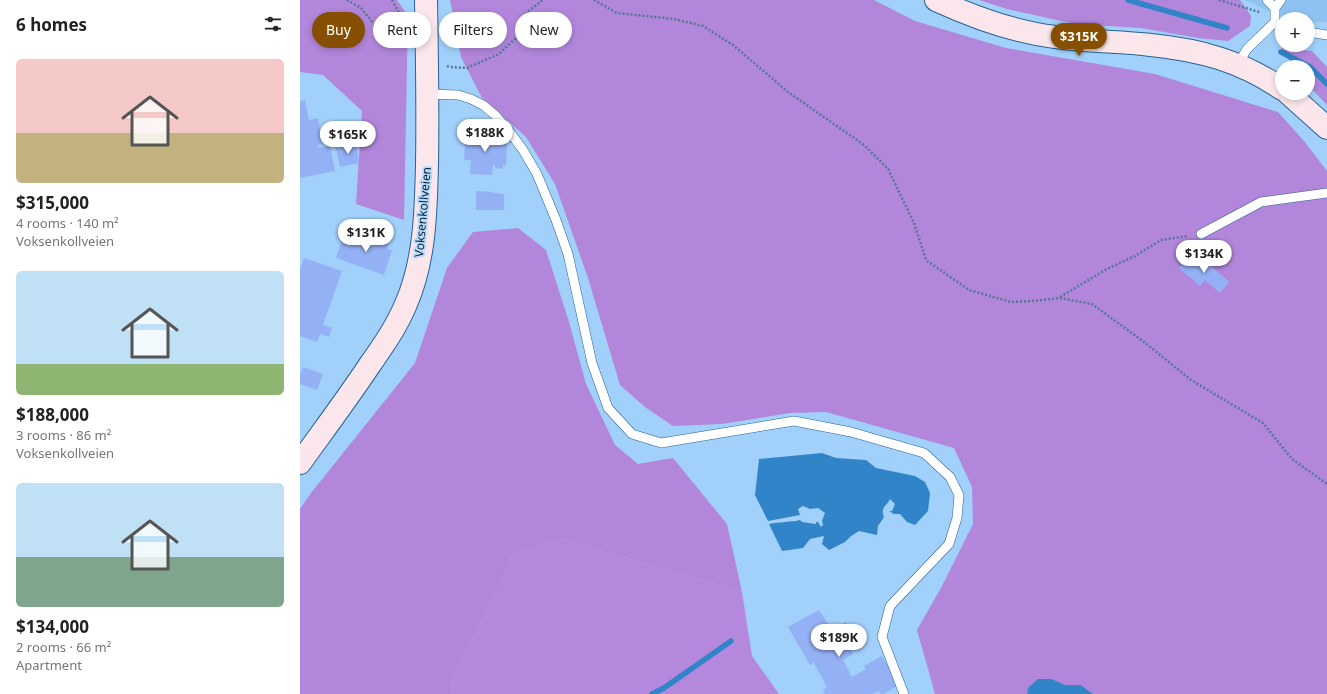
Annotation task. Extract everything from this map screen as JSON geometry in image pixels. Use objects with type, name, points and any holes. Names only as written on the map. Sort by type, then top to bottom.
[{"type":"street","name":"Voksenkollveien","points":[[300,463],[359,381],[391,333],[411,292],[418,264],[424,226],[427,176],[428,94],[426,0]]},
{"type":"street","points":[[936,0],[982,19],[1053,37],[1151,45],[1221,58],[1254,71],[1275,84]]},
{"type":"street","points":[[1296,100],[1327,128]]},
{"type":"lane","points":[[1267,0],[1275,14]]},
{"type":"lane","points":[[1278,12],[1282,0]]},
{"type":"lane","points":[[1238,64],[1247,49],[1275,19]]},
{"type":"lane","points":[[1315,33],[1327,35]]},
{"type":"lane","points":[[428,94],[458,95],[472,99],[483,105],[500,120],[523,150],[539,181],[556,220],[568,254],[592,363],[608,408],[632,434],[661,443],[794,421],[851,432],[924,453],[950,477],[959,495],[957,518],[948,544],[890,606],[882,637],[904,694]]},
{"type":"lane","points":[[1201,234],[1261,202],[1327,193]]},
{"type":"path","points":[[347,0],[361,8],[373,23]]},
{"type":"path","points":[[392,0],[398,12]]},
{"type":"path","points":[[427,54],[450,67],[467,68],[499,54],[517,37],[527,12],[543,0]]},
{"type":"path","points":[[594,0],[617,13],[674,19],[703,26],[733,45],[788,92],[864,145],[888,169],[914,223],[926,260],[969,290],[1011,302],[1032,302],[1060,298],[1092,304],[1144,342],[1191,380],[1263,423],[1292,459],[1327,484]]},
{"type":"path","points":[[1220,0],[1275,16]]},
{"type":"path","points":[[1060,298],[1107,269],[1135,256],[1161,240],[1201,234]]},
{"type":"shaded area","points":[[300,0],[397,0],[405,12],[373,12],[373,48],[407,48],[404,220],[356,204],[362,111],[323,75],[300,72]]},
{"type":"shaded area","points":[[450,0],[874,0],[915,21],[1006,48],[1155,74],[1278,112],[1304,141],[1327,171],[1327,694],[1093,694],[1081,685],[1065,685],[1052,679],[1028,688],[1027,694],[935,694],[917,630],[942,586],[973,524],[972,487],[954,448],[826,412],[790,413],[722,424],[673,426],[645,407],[620,385],[588,278],[555,184],[526,137],[482,98],[461,57],[459,48],[507,48],[507,12],[452,12]]},
{"type":"shaded area","points":[[979,0],[1240,0],[1251,16],[1250,26],[1228,41],[1198,38],[1141,28],[1075,24],[1007,9]]},
{"type":"shaded area","points":[[1245,0],[1327,0],[1327,22],[1315,22],[1315,12],[1275,12],[1275,14]]},
{"type":"shaded area","points":[[1284,52],[1313,52],[1327,67],[1327,105],[1315,92],[1315,60],[1289,60]]},
{"type":"shaded area","points":[[518,228],[546,250],[569,322],[586,384],[615,445],[638,464],[673,458],[727,524],[742,592],[561,539],[513,554],[496,593],[451,681],[453,694],[300,694],[300,509],[311,493],[415,363],[447,268],[473,232]]},
{"type":"shaded area","points":[[822,453],[836,458],[866,460],[876,468],[915,476],[925,482],[930,493],[928,511],[915,525],[907,522],[900,514],[894,514],[889,511],[892,511],[895,504],[890,499],[883,509],[884,517],[878,526],[877,535],[859,531],[845,542],[829,550],[822,544],[824,536],[810,539],[803,548],[782,551],[769,524],[800,520],[802,522],[816,524],[816,522],[818,522],[821,527],[823,525],[822,521],[825,513],[818,508],[810,509],[803,506],[798,509],[800,515],[768,521],[755,495],[759,459]]},
{"type":"shaded area","points":[[561,539],[742,592],[752,656],[779,694],[453,694],[451,681],[496,593],[513,554]]},
{"type":"shaded area","points":[[1038,679],[1052,679],[1065,685],[1081,685],[1093,694],[1027,694],[1028,688]]},
{"type":"building","points":[[305,100],[309,120],[318,118],[322,144],[318,145],[318,148],[330,146],[335,171],[300,178],[300,101]]},
{"type":"building","points":[[472,131],[494,132],[494,142],[507,143],[506,165],[503,165],[503,169],[495,168],[495,165],[493,165],[492,175],[470,174],[471,160],[464,160],[465,144],[472,144]]},
{"type":"building","points":[[356,144],[359,163],[340,167],[336,148]]},
{"type":"building","points":[[476,191],[504,194],[504,210],[476,210]]},
{"type":"building","points":[[378,231],[391,236],[387,249],[392,250],[384,275],[336,258],[344,234],[374,244]]},
{"type":"building","points":[[1191,254],[1205,266],[1208,263],[1229,282],[1220,293],[1205,280],[1200,286],[1179,268]]},
{"type":"building","points":[[304,258],[342,271],[323,325],[332,328],[329,337],[320,334],[317,342],[300,336],[300,269]]},
{"type":"building","points":[[303,367],[323,374],[317,390],[300,384],[300,375]]},
{"type":"building","points":[[819,610],[832,630],[846,622],[849,628],[853,626],[858,635],[854,637],[858,644],[850,649],[853,654],[843,660],[852,677],[866,669],[864,666],[882,656],[899,685],[884,694],[880,694],[879,691],[872,694],[825,694],[823,690],[827,687],[814,663],[810,665],[788,627]]},
{"type":"waterway","points":[[1128,0],[1227,28]]},
{"type":"waterway","points":[[1281,52],[1310,67],[1327,84]]},
{"type":"waterway","points":[[652,694],[664,688],[731,641]]}]
